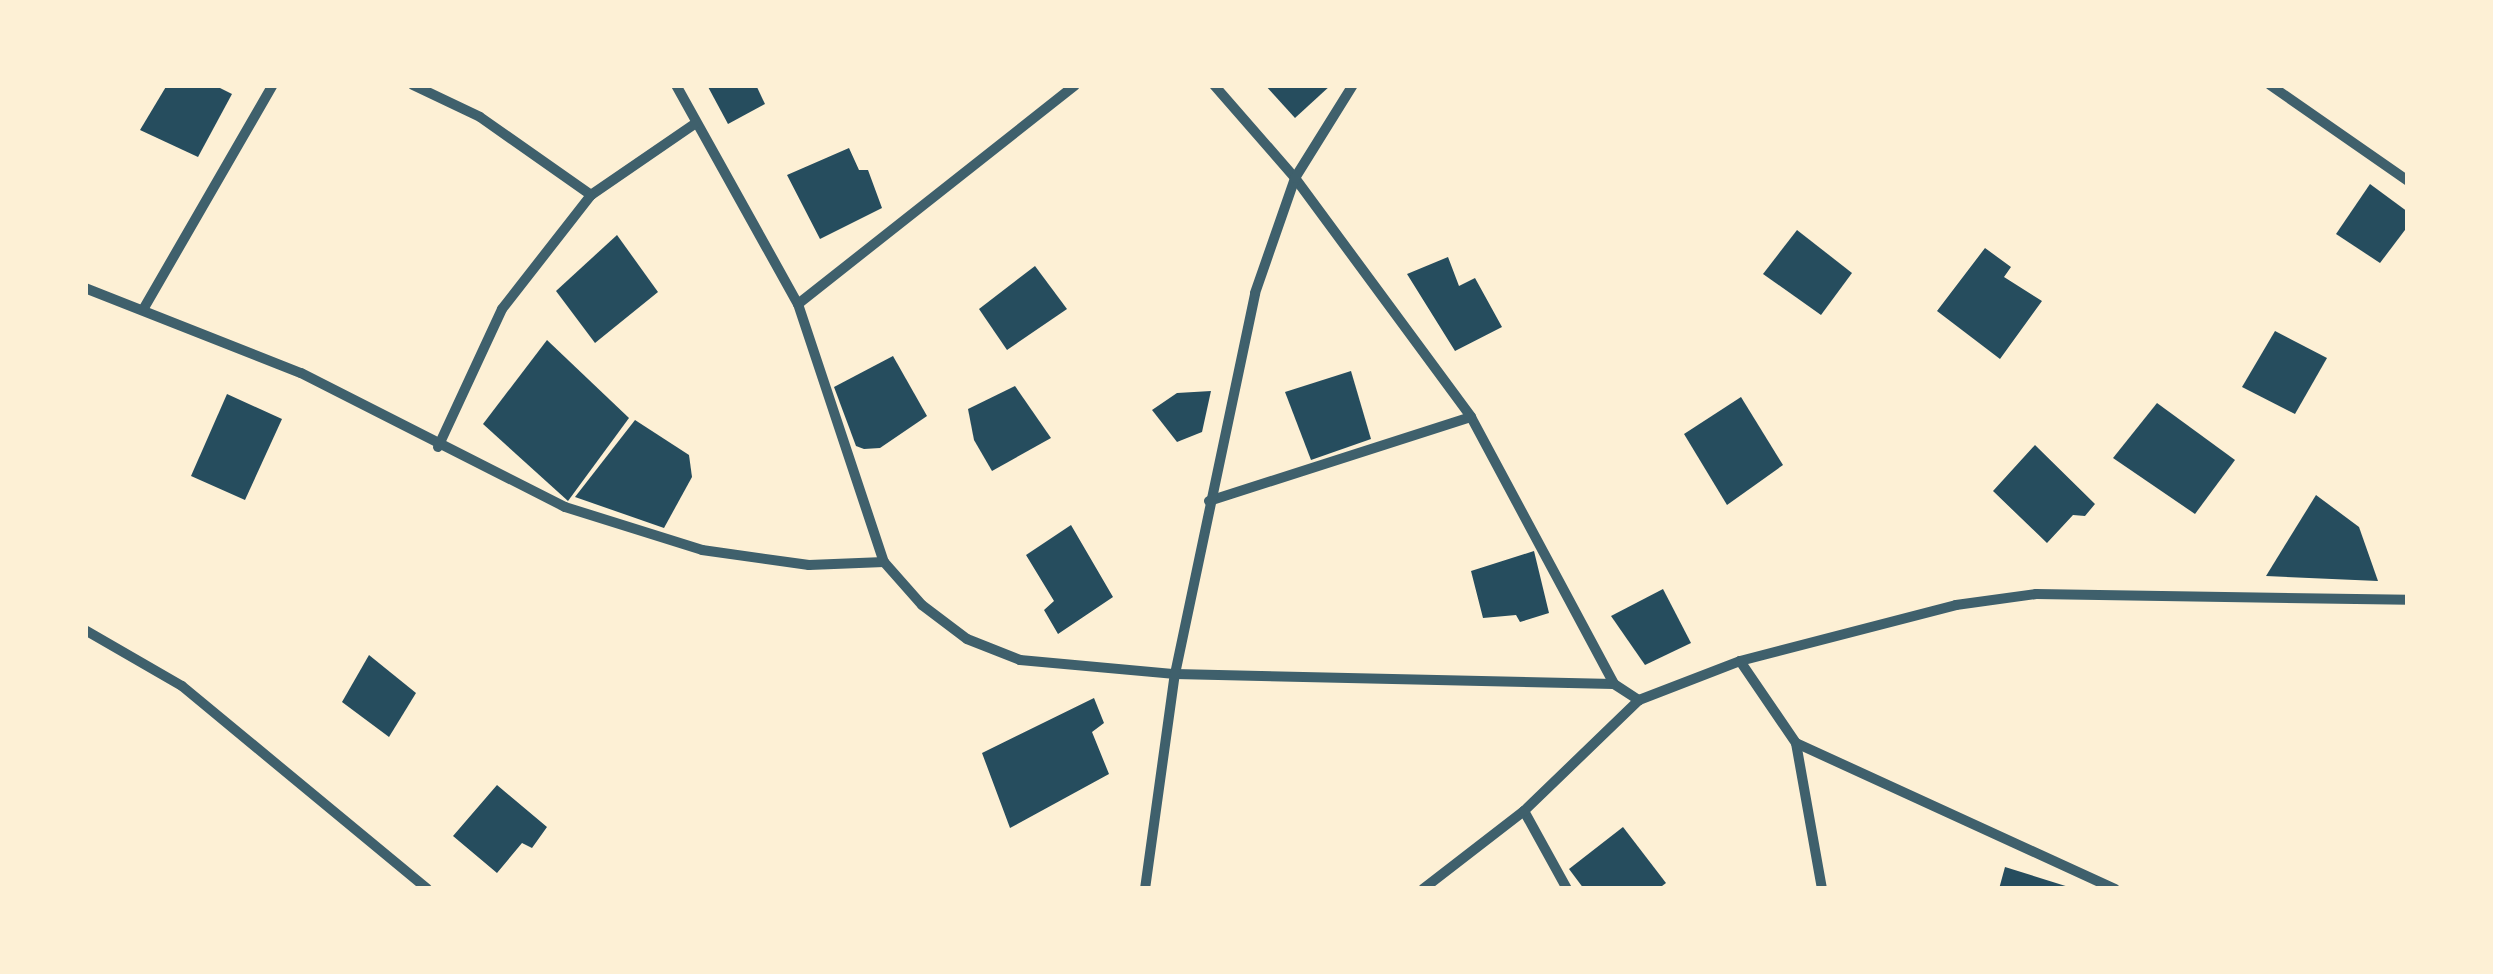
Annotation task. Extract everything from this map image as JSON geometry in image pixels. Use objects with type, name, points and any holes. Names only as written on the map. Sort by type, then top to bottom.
[{"type":"street","points":[[144,308],[273,85]]},
{"type":"street","points":[[412,85],[495,126],[591,195]]},
{"type":"street","points":[[676,85],[798,304],[884,562],[922,605],[968,640],[1020,660],[1175,674],[1614,684]]},
{"type":"street","points":[[798,304],[1074,85]]},
{"type":"street","points":[[1214,85],[1295,178],[1471,417],[1614,684],[1639,700]]},
{"type":"street","points":[[1145,889],[1175,674],[1255,293],[1295,178],[1353,85]]},
{"type":"street","points":[[2270,85],[2408,181]]},
{"type":"street","points":[[438,446],[502,310],[591,195],[696,123]]},
{"type":"street","points":[[85,288],[301,373],[438,446],[565,506],[702,550],[809,565],[884,562]]},
{"type":"street","points":[[1209,501],[1471,417]]},
{"type":"street","points":[[1422,889],[1524,812],[1639,700],[1740,661],[1956,606],[2036,594],[2408,600]]},
{"type":"street","points":[[85,630],[182,686],[427,889]]},
{"type":"street","points":[[1740,661],[1796,743],[1822,889]]},
{"type":"street","points":[[1796,743],[2115,889]]},
{"type":"street","points":[[1524,812],[1567,889]]},
{"type":"building","points":[[167,85],[214,85],[232,94],[198,157],[140,130]]},
{"type":"building","points":[[707,85],[756,85],[765,104],[728,124]]},
{"type":"building","points":[[1265,85],[1331,85],[1295,118]]},
{"type":"building","points":[[849,148],[859,170],[868,170],[882,208],[820,239],[787,175]]},
{"type":"building","points":[[2370,184],[2408,212],[2408,226],[2380,263],[2336,234]]},
{"type":"building","points":[[1797,230],[1852,273],[1821,315],[1763,274]]},
{"type":"building","points":[[617,235],[658,292],[595,343],[556,291]]},
{"type":"building","points":[[1985,248],[2011,267],[2004,277],[2042,301],[2000,359],[1937,311]]},
{"type":"building","points":[[1448,257],[1459,286],[1475,278],[1502,327],[1455,351],[1407,274]]},
{"type":"building","points":[[1035,266],[1067,309],[1007,350],[979,309]]},
{"type":"building","points":[[2275,331],[2327,358],[2295,414],[2242,387]]},
{"type":"building","points":[[547,340],[629,418],[568,501],[483,424]]},
{"type":"building","points":[[893,356],[927,416],[880,448],[864,449],[856,446],[834,387]]},
{"type":"building","points":[[1351,371],[1371,439],[1311,460],[1285,392]]},
{"type":"building","points":[[1015,386],[1051,438],[992,471],[974,440],[968,409]]},
{"type":"building","points":[[1211,391],[1202,432],[1177,442],[1152,410],[1177,393]]},
{"type":"building","points":[[227,394],[282,419],[245,500],[191,476]]},
{"type":"building","points":[[1741,397],[1783,465],[1727,505],[1684,434]]},
{"type":"building","points":[[2157,403],[2235,460],[2195,514],[2113,458]]},
{"type":"building","points":[[635,420],[689,455],[692,477],[664,528],[575,497]]},
{"type":"building","points":[[2035,445],[2095,504],[2085,516],[2073,515],[2047,543],[1993,491]]},
{"type":"building","points":[[2316,495],[2359,527],[2378,581],[2266,576]]},
{"type":"building","points":[[1071,525],[1113,597],[1058,634],[1044,610],[1054,601],[1026,555]]},
{"type":"building","points":[[1534,551],[1549,613],[1520,622],[1516,615],[1483,618],[1471,571]]},
{"type":"building","points":[[1663,589],[1691,643],[1645,665],[1611,616]]},
{"type":"building","points":[[369,655],[416,693],[389,737],[342,702]]},
{"type":"building","points":[[1094,698],[1104,723],[1092,732],[1109,774],[1010,828],[982,753]]},
{"type":"building","points":[[497,785],[547,827],[532,848],[522,843],[497,873],[453,836]]},
{"type":"building","points":[[1623,827],[1666,883],[1658,889],[1584,889],[1569,869]]},
{"type":"building","points":[[2005,867],[2072,888],[1999,889]]}]
